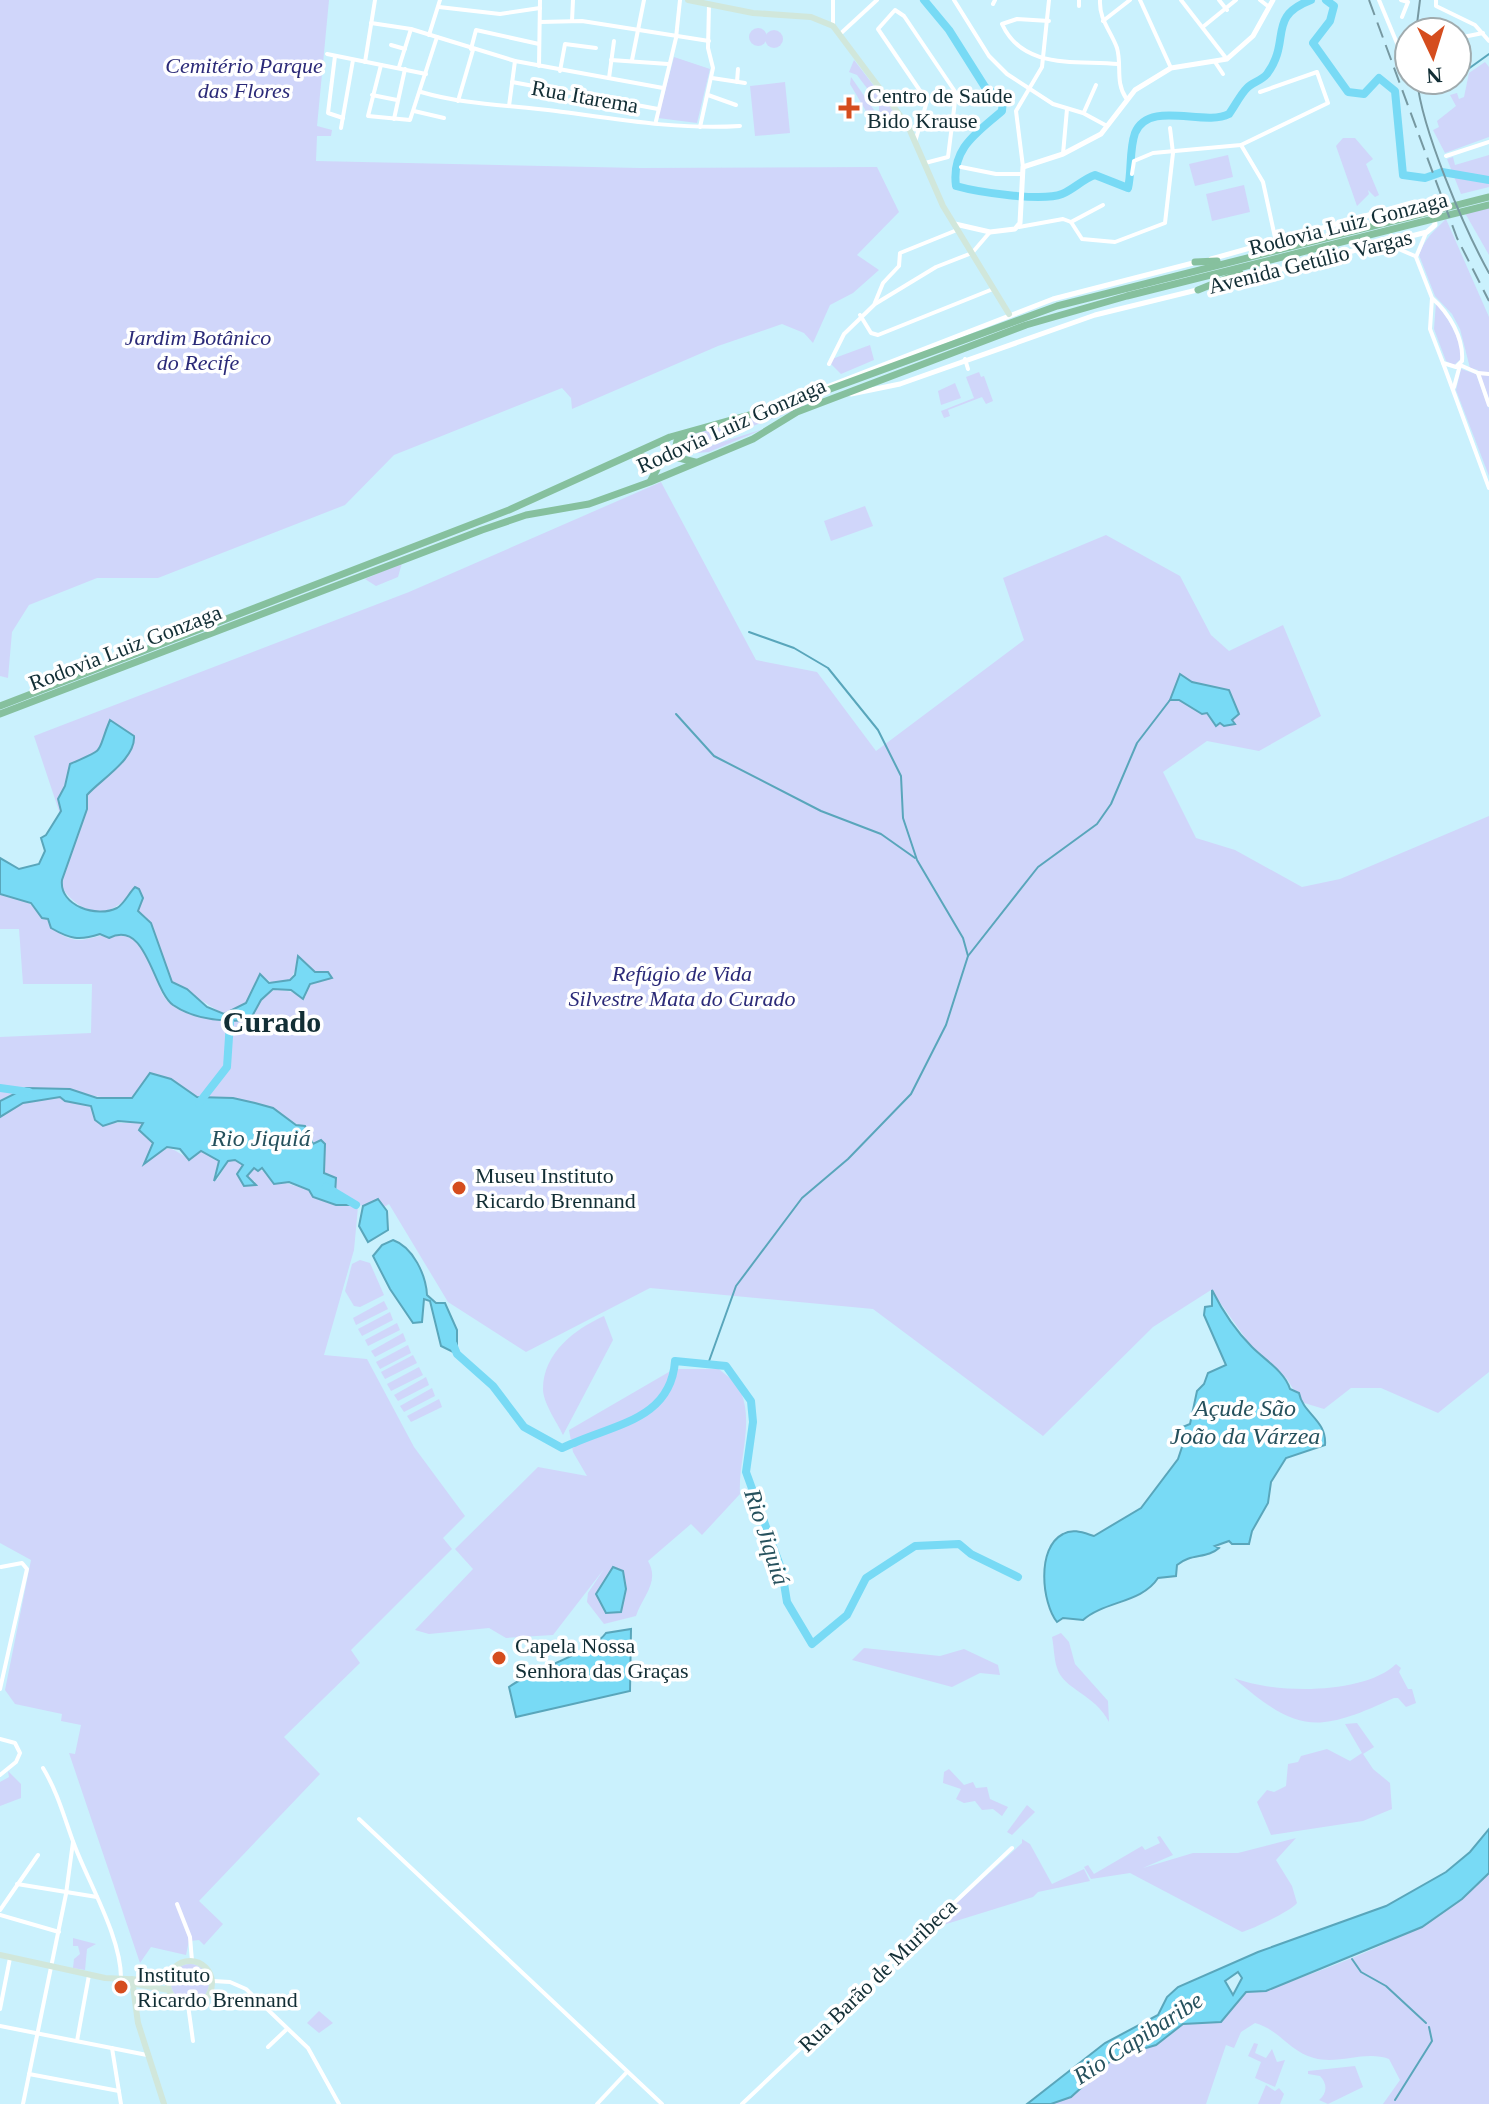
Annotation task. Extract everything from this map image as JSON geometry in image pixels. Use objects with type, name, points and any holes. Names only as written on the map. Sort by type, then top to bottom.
[{"type":"highway","name":"Rodovia Luiz Gonzaga","points":[[0,714],[482,530],[526,515],[589,504],[650,482],[753,439],[797,412],[1069,311],[1263,264],[1489,197]]},
{"type":"highway","name":"Rodovia Luiz Gonzaga","points":[[0,706],[509,510],[631,454],[692,431],[792,403],[1021,318],[1236,260],[1489,205]]},
{"type":"highway","points":[[1195,262],[1236,260]]},
{"type":"highway","points":[[1198,290],[1263,264]]},
{"type":"highway","points":[[692,431],[677,441],[675,450],[686,461],[699,462]]},
{"type":"highway","points":[[631,454],[643,454],[655,461],[657,469],[650,482]]},
{"type":"main road","points":[[688,0],[753,13],[811,17],[833,26],[908,126],[956,227],[1009,314]]},
{"type":"main road","points":[[0,1955],[121,1980],[168,1981]]},
{"type":"main road","points":[[192,1961],[207,1968],[213,1981],[208,1997],[188,2005],[176,2001],[169,1990],[168,1981],[176,1966],[192,1961]]},
{"type":"main road","points":[[131,1981],[169,1990]]},
{"type":"main road","points":[[131,1981],[148,2055],[164,2104]]},
{"type":"main road","points":[[134,1998],[144,1985]]},
{"type":"street","points":[[365,62],[375,0]]},
{"type":"street","points":[[429,35],[440,0]]},
{"type":"street","points":[[539,66],[540,0]]},
{"type":"street","points":[[572,21],[573,0]]},
{"type":"street","points":[[632,60],[644,0]]},
{"type":"street","points":[[656,121],[676,38],[680,0]]},
{"type":"street","points":[[833,0],[833,26]]},
{"type":"street","points":[[839,35],[877,0]]},
{"type":"street","points":[[954,0],[996,65],[1030,90],[1107,126]]},
{"type":"street","points":[[1019,227],[1022,170],[1016,114],[1044,60],[1049,0]]},
{"type":"street","points":[[1100,0],[1103,21],[1116,47],[1119,81],[1126,98]]},
{"type":"street","points":[[1103,21],[1130,0]]},
{"type":"street","points":[[1140,0],[1171,68]]},
{"type":"street","points":[[1181,0],[1227,59]]},
{"type":"street","points":[[1219,0],[1227,10]]},
{"type":"street","points":[[1204,27],[1236,0]]},
{"type":"street","points":[[1260,0],[1269,7]]},
{"type":"street","points":[[961,167],[996,174],[1022,170],[1063,154],[1101,134],[1126,98],[1171,68],[1184,63],[1227,59],[1253,36],[1273,0]]},
{"type":"street","points":[[1379,0],[1393,34]]},
{"type":"street","points":[[1401,0],[1408,2],[1402,16]]},
{"type":"street","points":[[1436,1],[1438,8],[1471,23],[1489,41]]},
{"type":"street","points":[[700,127],[712,78],[708,2]]},
{"type":"street","points":[[439,7],[500,14],[540,8]]},
{"type":"street","points":[[915,142],[927,110],[925,97],[878,29],[890,12],[901,12],[954,86],[956,111],[948,157],[923,163]]},
{"type":"street","points":[[1049,21],[1017,19],[1003,22],[1002,25],[1015,45],[1044,60],[1118,64]]},
{"type":"street","points":[[540,22],[572,21],[709,41]]},
{"type":"street","points":[[371,23],[411,29],[515,61],[663,88]]},
{"type":"street","points":[[394,119],[411,29]]},
{"type":"street","points":[[458,102],[476,31],[539,44]]},
{"type":"street","points":[[1473,35],[1483,33]]},
{"type":"street","points":[[381,65],[367,114],[370,118],[410,120],[437,37]]},
{"type":"street","points":[[609,78],[614,41]]},
{"type":"street","points":[[560,71],[565,44],[596,48]]},
{"type":"street","points":[[391,45],[405,49]]},
{"type":"street","points":[[327,54],[426,74]]},
{"type":"street","points":[[335,56],[328,110],[329,115],[343,118]]},
{"type":"street","points":[[341,128],[353,60]]},
{"type":"street","points":[[611,60],[668,64]]},
{"type":"street","points":[[509,106],[515,61]]},
{"type":"street","points":[[1215,62],[1223,74]]},
{"type":"street","points":[[737,82],[738,69]]},
{"type":"street","points":[[1132,174],[1134,161],[1153,153],[1241,145],[1328,103],[1317,72],[1260,92]]},
{"type":"street","points":[[712,78],[745,83]]},
{"type":"street","name":"Rua Itarema","points":[[512,82],[658,109]]},
{"type":"street","points":[[1083,113],[1096,85]]},
{"type":"street","points":[[421,92],[458,102],[617,122],[740,126]]},
{"type":"street","points":[[372,95],[397,100]]},
{"type":"street","points":[[707,95],[736,105]]},
{"type":"street","points":[[1063,154],[1067,109]]},
{"type":"street","points":[[414,111],[444,118]]},
{"type":"street","points":[[908,126],[922,125]]},
{"type":"street","points":[[874,305],[883,283],[899,266],[900,253],[956,227],[990,232],[1063,219],[1071,222],[1082,239],[1108,243],[1165,223],[1173,153],[1170,128]]},
{"type":"street","points":[[1446,156],[1489,142]]},
{"type":"street","points":[[1241,145],[1263,182],[1276,242]]},
{"type":"street","name":"Avenida Getúlio Vargas","points":[[792,403],[855,374],[1009,314],[1087,289],[1276,242],[1422,201],[1433,204],[1434,228],[1427,232],[1095,315],[885,388],[838,396]]},
{"type":"street","points":[[1071,222],[1103,205]]},
{"type":"street","points":[[829,364],[844,334],[860,315],[936,267],[972,253],[990,232]]},
{"type":"street","points":[[1416,257],[1427,232]]},
{"type":"street","points":[[1385,243],[1416,257],[1432,298],[1430,329],[1489,488]]},
{"type":"street","points":[[860,315],[875,335],[993,289]]},
{"type":"street","points":[[1432,298],[1443,307],[1462,350],[1454,390]]},
{"type":"street","points":[[978,355],[982,364]]},
{"type":"street","points":[[965,359],[968,369]]},
{"type":"street","points":[[1443,363],[1489,374]]},
{"type":"street","points":[[1478,373],[1489,405]]},
{"type":"street","points":[[0,1689],[27,1569],[22,1563],[1,1567]]},
{"type":"street","points":[[0,1739],[15,1743],[20,1753],[18,1760],[0,1775]]},
{"type":"street","points":[[43,1768],[60,1798],[73,1842],[97,1897],[121,1980]]},
{"type":"street","points":[[359,1819],[662,2104]]},
{"type":"street","points":[[23,2104],[59,1932],[73,1842]]},
{"type":"street","name":"Rua Barão de Muribeca","points":[[742,2104],[1012,1848]]},
{"type":"street","points":[[38,1855],[0,1912],[59,1932]]},
{"type":"street","points":[[17,1884],[97,1897]]},
{"type":"street","points":[[177,1904],[190,1937],[192,1961]]},
{"type":"street","points":[[0,2009],[10,1958]]},
{"type":"street","points":[[77,2041],[89,1975]]},
{"type":"street","points":[[213,1981],[230,1982],[246,1989],[313,2054],[329,2092],[339,2104]]},
{"type":"street","points":[[188,2005],[193,2041]]},
{"type":"street","points":[[0,2026],[148,2055]]},
{"type":"street","points":[[268,2047],[287,2029]]},
{"type":"street","points":[[112,2048],[121,2104]]},
{"type":"street","points":[[597,2104],[627,2072]]},
{"type":"street","points":[[29,2074],[119,2091]]},
{"type":"green space","name":"Jardim Botânico do Recife","points":[[0,0],[329,0],[317,126],[332,130],[331,136],[317,136],[316,161],[640,168],[877,167],[899,212],[857,255],[879,270],[853,293],[830,305],[813,343],[804,333],[782,324],[718,346],[572,409],[571,398],[562,388],[394,455],[345,505],[158,578],[97,578],[29,605],[12,632],[8,678],[0,676]]},
{"type":"green space","points":[[758,28],[767,37],[758,46],[749,37]]},
{"type":"green space","points":[[770,30],[778,30],[783,39],[781,46],[770,48],[765,43],[765,35]]},
{"type":"green space","points":[[674,57],[710,69],[697,123],[658,118]]},
{"type":"green space","points":[[854,60],[903,128],[888,125],[879,111],[879,104],[857,75],[849,72]]},
{"type":"green space","points":[[1485,62],[1489,67],[1489,137],[1445,153],[1433,130],[1439,127],[1437,121],[1456,106],[1451,96],[1458,96],[1459,99],[1473,96],[1473,70]]},
{"type":"green space","points":[[851,77],[883,123],[882,127],[873,123],[850,84]]},
{"type":"green space","points":[[785,82],[790,133],[755,136],[750,86]]},
{"type":"green space","points":[[1343,138],[1355,138],[1373,159],[1366,164],[1379,195],[1375,197],[1368,190],[1369,194],[1357,206],[1336,146]]},
{"type":"green space","points":[[1228,155],[1233,177],[1195,186],[1189,164]]},
{"type":"green space","points":[[1489,155],[1489,187],[1461,194],[1447,159],[1453,157],[1455,165]]},
{"type":"green space","points":[[1244,185],[1250,212],[1212,221],[1206,194]]},
{"type":"green space","points":[[1489,207],[1489,255],[1465,213]]},
{"type":"green space","points":[[1446,219],[1489,317],[1489,399],[1478,370],[1470,368],[1460,329],[1452,314],[1435,296],[1419,255],[1427,239]]},
{"type":"green space","points":[[1436,303],[1459,344],[1462,358],[1454,365],[1446,361],[1434,329]]},
{"type":"green space","points":[[870,345],[874,360],[841,374],[830,363],[832,359]]},
{"type":"green space","points":[[1461,369],[1476,374],[1489,409],[1489,476],[1456,390]]},
{"type":"green space","points":[[979,372],[981,377],[984,376],[993,401],[986,404],[982,397],[948,410],[950,416],[944,418],[941,411],[974,398],[966,377]]},
{"type":"green space","points":[[955,383],[961,398],[941,405],[938,391]]},
{"type":"green space","points":[[810,401],[800,408],[682,453],[682,443],[696,433]]},
{"type":"green space","points":[[766,428],[709,452],[685,454]]},
{"type":"green space","name":"Refúgio de Vida Silvestre Mata do Curado","points":[[661,482],[756,660],[817,672],[876,751],[1024,640],[1003,578],[1106,535],[1180,576],[1211,635],[1229,651],[1283,625],[1321,716],[1259,751],[1207,741],[1163,772],[1196,838],[1235,850],[1302,887],[1340,879],[1489,816],[1489,1372],[1438,1413],[1381,1388],[1351,1388],[1324,1409],[1301,1402],[1287,1379],[1251,1346],[1211,1290],[1153,1327],[1043,1436],[873,1309],[650,1288],[526,1352],[448,1302],[389,1204],[384,1207],[377,1199],[363,1206],[343,1200],[333,1189],[336,1178],[324,1173],[324,1142],[314,1144],[310,1133],[273,1108],[233,1098],[197,1097],[171,1079],[150,1073],[132,1098],[31,1089],[0,1101],[0,1037],[91,1033],[92,984],[23,984],[19,929],[0,929],[0,894],[38,909],[51,928],[71,939],[113,934],[132,938],[146,954],[167,1000],[176,1008],[200,1017],[250,1020],[261,1000],[272,991],[286,991],[306,997],[305,989],[328,973],[315,972],[306,965],[297,967],[290,980],[273,983],[260,975],[246,1003],[224,1014],[172,983],[151,923],[140,914],[131,892],[114,908],[95,911],[77,903],[61,886],[81,819],[60,814],[34,736],[409,592]],"holes":[[[1180,675],[1192,682],[1228,690],[1236,707],[1232,720],[1235,724],[1224,726],[1174,694]]]},
{"type":"green space","points":[[865,506],[873,526],[831,541],[824,521]]},
{"type":"green space","points":[[402,563],[398,577],[376,586],[365,579]]},
{"type":"green space","points":[[49,1097],[84,1103],[94,1109],[94,1116],[110,1123],[143,1123],[152,1148],[143,1162],[168,1149],[191,1160],[201,1151],[219,1161],[214,1176],[217,1180],[228,1161],[235,1160],[243,1165],[237,1174],[244,1186],[255,1186],[255,1181],[248,1180],[247,1176],[254,1168],[269,1173],[269,1178],[309,1190],[313,1197],[358,1207],[354,1250],[324,1355],[367,1359],[414,1447],[465,1516],[443,1538],[452,1549],[351,1650],[360,1663],[284,1737],[320,1774],[199,1901],[223,1924],[204,1945],[199,1940],[189,1941],[186,1955],[151,1947],[140,1963],[69,1753],[75,1754],[81,1725],[61,1721],[62,1714],[15,1704],[5,1690],[31,1560],[0,1543],[0,1117],[23,1103]]},
{"type":"green space","points":[[360,1260],[370,1263],[384,1295],[360,1307],[354,1306],[345,1291],[352,1264]]},
{"type":"green space","points":[[384,1301],[388,1309],[356,1325],[353,1318]]},
{"type":"green space","points":[[390,1312],[393,1320],[362,1336],[358,1329]]},
{"type":"green space","points":[[604,1316],[613,1340],[563,1435],[544,1394],[548,1364],[572,1335]]},
{"type":"green space","points":[[397,1323],[400,1330],[368,1346],[365,1340]]},
{"type":"green space","points":[[403,1333],[406,1341],[375,1357],[371,1351]]},
{"type":"green space","points":[[408,1345],[411,1353],[380,1369],[376,1362]]},
{"type":"green space","points":[[413,1355],[417,1363],[385,1379],[381,1372]]},
{"type":"green space","points":[[419,1367],[423,1375],[391,1391],[387,1384]]},
{"type":"green space","points":[[674,1369],[719,1369],[739,1389],[746,1417],[740,1494],[702,1535],[691,1524],[648,1561],[651,1582],[636,1616],[604,1624],[587,1602],[588,1593],[604,1569],[553,1635],[506,1638],[489,1628],[429,1634],[415,1630],[473,1569],[455,1549],[538,1467],[587,1476],[573,1452],[569,1430]]},
{"type":"green space","points":[[426,1377],[429,1385],[398,1401],[394,1395]]},
{"type":"green space","points":[[432,1388],[435,1396],[404,1412],[400,1406]]},
{"type":"green space","points":[[439,1399],[442,1407],[411,1422],[407,1416]]},
{"type":"green space","points":[[1061,1633],[1069,1642],[1075,1664],[1108,1701],[1109,1722],[1096,1705],[1061,1675],[1052,1637]]},
{"type":"green space","points":[[864,1648],[940,1656],[964,1649],[998,1665],[1000,1675],[980,1673],[952,1687],[852,1660]]},
{"type":"green space","points":[[1396,1664],[1401,1668],[1399,1672],[1408,1689],[1412,1689],[1416,1703],[1406,1707],[1394,1698],[1346,1718],[1327,1722],[1310,1722],[1275,1710],[1234,1678],[1272,1687],[1318,1689],[1363,1682]]},
{"type":"green space","points":[[1357,1723],[1374,1747],[1363,1754],[1373,1769],[1390,1783],[1392,1809],[1363,1821],[1271,1835],[1257,1802],[1267,1790],[1274,1792],[1286,1786],[1288,1764],[1298,1762],[1301,1756],[1327,1749],[1350,1761],[1362,1753],[1345,1724]]},
{"type":"green space","points":[[949,1769],[964,1785],[973,1782],[976,1788],[987,1787],[990,1799],[1008,1807],[1002,1816],[993,1809],[982,1810],[975,1801],[964,1803],[956,1799],[961,1789],[943,1783],[944,1772]]},
{"type":"green space","points":[[8,1771],[21,1784],[21,1798],[0,1806],[0,1782],[9,1777]]},
{"type":"green space","points":[[1027,1805],[1035,1812],[1012,1835],[1007,1832]]},
{"type":"green space","points":[[1160,1836],[1173,1855],[1143,1868],[1193,1853],[1238,1853],[1296,1838],[1276,1860],[1292,1886],[1297,1903],[1242,1932],[1130,1873],[1091,1879],[1084,1867],[1088,1865],[1094,1874],[1142,1846],[1145,1850],[1160,1843],[1157,1837]]},
{"type":"green space","points":[[1022,1839],[1030,1844],[1052,1884],[1084,1869],[1090,1881],[1038,1892],[1033,1897],[927,1930],[1022,1843]]},
{"type":"green space","points":[[1489,1873],[1489,2104],[1383,2104],[1400,2080],[1389,2059],[1371,2056],[1333,2060],[1314,2058],[1255,2023],[1241,2032],[1234,2048],[1226,2045],[1206,2104],[1051,2104],[1078,2092],[1115,2057],[1167,2038],[1183,2024],[1221,2022],[1246,1992],[1266,1991],[1356,1956],[1412,1930],[1464,1895]]},
{"type":"green space","points":[[73,1938],[96,1944],[87,1949],[85,1970],[73,1968],[74,1959],[80,1954],[78,1946],[73,1946]]},
{"type":"green space","points":[[190,1964],[204,1969],[209,1983],[204,1997],[190,2002],[176,1997],[171,1983],[176,1969]]},
{"type":"green space","points":[[319,2011],[333,2023],[319,2033],[307,2023]]},
{"type":"green space","points":[[1254,2043],[1258,2044],[1255,2053],[1266,2058],[1272,2049],[1277,2062],[1285,2060],[1275,2087],[1255,2078],[1261,2062],[1248,2056]]},
{"type":"green space","points":[[1355,2066],[1363,2087],[1328,2104],[1319,2100],[1326,2088],[1324,2082],[1320,2076],[1308,2074],[1308,2071]]},
{"type":"green space","points":[[1266,2085],[1275,2091],[1279,2088],[1284,2094],[1280,2104],[1258,2104]]},
{"type":"water","points":[[1180,674],[1192,682],[1229,690],[1239,714],[1232,720],[1235,724],[1224,726],[1220,723],[1216,726],[1207,713],[1202,714],[1179,700],[1170,700]]},
{"type":"water","points":[[110,720],[134,736],[133,745],[123,761],[87,795],[87,809],[62,880],[67,897],[81,908],[109,911],[120,906],[135,887],[139,889],[143,898],[138,911],[151,923],[172,982],[187,989],[207,1007],[224,1014],[246,1003],[260,974],[269,983],[290,980],[295,975],[298,956],[315,972],[328,972],[332,978],[310,984],[303,999],[291,990],[273,989],[261,1000],[250,1020],[200,1017],[173,1005],[166,997],[147,958],[132,938],[122,935],[109,938],[100,934],[86,938],[69,937],[51,928],[48,919],[42,918],[31,903],[0,894],[0,858],[19,869],[39,864],[45,851],[41,838],[61,811],[58,799],[65,786],[70,764],[99,749]]},
{"type":"water","name":"Rio Jiquiá","points":[[150,1073],[171,1079],[197,1097],[233,1098],[255,1103],[273,1108],[296,1125],[305,1126],[313,1144],[321,1140],[325,1144],[324,1173],[336,1178],[335,1194],[357,1205],[336,1205],[313,1197],[309,1190],[289,1182],[274,1184],[262,1168],[258,1171],[254,1168],[247,1176],[256,1185],[244,1186],[237,1174],[243,1165],[235,1160],[228,1161],[214,1181],[219,1161],[201,1151],[189,1160],[180,1149],[167,1147],[144,1164],[153,1143],[139,1130],[143,1123],[118,1121],[103,1126],[95,1120],[91,1106],[65,1101],[60,1097],[23,1103],[0,1117],[0,1101],[26,1088],[70,1089],[97,1098],[132,1098]]},
{"type":"water","points":[[378,1199],[387,1211],[388,1230],[368,1242],[359,1226],[363,1206]]},
{"type":"water","points":[[393,1240],[407,1249],[417,1263],[427,1295],[436,1303],[445,1303],[457,1330],[457,1354],[441,1346],[430,1301],[424,1299],[422,1322],[413,1323],[390,1289],[373,1256],[382,1245]]},
{"type":"water","name":"Açude São João da Várzea","points":[[1212,1290],[1240,1334],[1279,1372],[1290,1389],[1299,1393],[1322,1429],[1325,1445],[1286,1458],[1271,1482],[1268,1503],[1252,1531],[1249,1544],[1232,1544],[1229,1541],[1215,1546],[1219,1548],[1177,1565],[1176,1576],[1158,1578],[1133,1597],[1101,1609],[1083,1620],[1063,1618],[1057,1622],[1048,1602],[1044,1576],[1045,1563],[1054,1541],[1071,1531],[1094,1536],[1141,1508],[1178,1459],[1185,1438],[1178,1429],[1190,1424],[1197,1391],[1208,1373],[1226,1365],[1204,1315],[1205,1307],[1212,1306]]},
{"type":"water","points":[[613,1567],[623,1571],[626,1589],[621,1612],[606,1613],[596,1594]]},
{"type":"water","points":[[631,1629],[630,1691],[516,1717],[509,1687],[589,1647],[606,1633]]},
{"type":"water","name":"Rio Capibaribe","points":[[1489,1829],[1489,1873],[1462,1899],[1422,1927],[1266,1991],[1246,1992],[1221,2022],[1183,2024],[1156,2045],[1115,2057],[1071,2097],[1051,2104],[1027,2104],[1105,2043],[1158,2015],[1167,1997],[1178,1987],[1258,1952],[1386,1906],[1446,1872],[1470,1852]],"holes":[[[1238,1972],[1242,1978],[1233,1995],[1225,1981]]]},
{"type":"waterway","points":[[924,0],[949,30],[985,87],[1003,100],[1002,111],[975,134],[962,151],[956,186],[1025,197],[1062,194],[1095,175],[1128,188],[1133,140],[1142,123],[1164,115],[1206,118],[1229,114],[1247,88],[1267,74],[1274,62],[1289,14],[1311,0]]},
{"type":"waterway","points":[[1326,0],[1334,6],[1330,21],[1313,43],[1348,92],[1364,94],[1379,78],[1395,91],[1403,175],[1425,178],[1442,172],[1489,180]]},
{"type":"waterway","points":[[1473,66],[1489,54]]},
{"type":"waterway","points":[[749,632],[794,648],[828,668],[878,730],[901,776],[903,818],[917,860],[963,938],[968,956]]},
{"type":"waterway","points":[[708,1364],[736,1286],[802,1198],[848,1159],[911,1094],[946,1025],[968,956],[1038,867],[1097,824],[1111,804],[1137,743],[1170,700]]},
{"type":"waterway","points":[[676,714],[714,756],[821,811],[881,834],[915,858]]},
{"type":"waterway","points":[[199,1103],[227,1067],[230,1022]]},
{"type":"waterway","name":"Rio Jiquiá","points":[[0,1088],[29,1092]]},
{"type":"waterway","name":"Rio Jiquiá","points":[[326,1187],[356,1205]]},
{"type":"waterway","name":"Rio Jiquiá","points":[[453,1344],[457,1354],[493,1386],[524,1427],[562,1448],[571,1444]]},
{"type":"waterway","name":"Rio Jiquiá","points":[[574,1443],[624,1424],[653,1407],[664,1395],[675,1361],[726,1366],[751,1401],[753,1422],[746,1472],[782,1571],[787,1602],[812,1644],[847,1615],[866,1578],[915,1546],[959,1544],[971,1554],[1018,1577]]},
{"type":"waterway","points":[[1352,1959],[1361,1972],[1386,1986],[1426,2023]]},
{"type":"waterway","points":[[1395,2100],[1432,2041],[1429,2027]]},
{"type":"tram line","points":[[1418,16],[1420,0]]},
{"type":"tram line","points":[[1420,96],[1446,178],[1489,273]]},
{"type":"railway","points":[[1369,0],[1457,238],[1489,301]]},
{"type":"place","name":"Centro de Saúde Bido Krause","points":[[849,108]]},
{"type":"place","name":"Museu Instituto Ricardo Brennand","points":[[459,1188]]},
{"type":"place","name":"Capela Nossa Senhora das Graças","points":[[499,1658]]},
{"type":"place","name":"Instituto Ricardo Brennand","points":[[121,1987]]},
{"type":"district","name":"Curado","points":[[272,1022]]},
{"type":"park label","name":"Cemitério Parque das Flores","points":[[244,78]]}]
